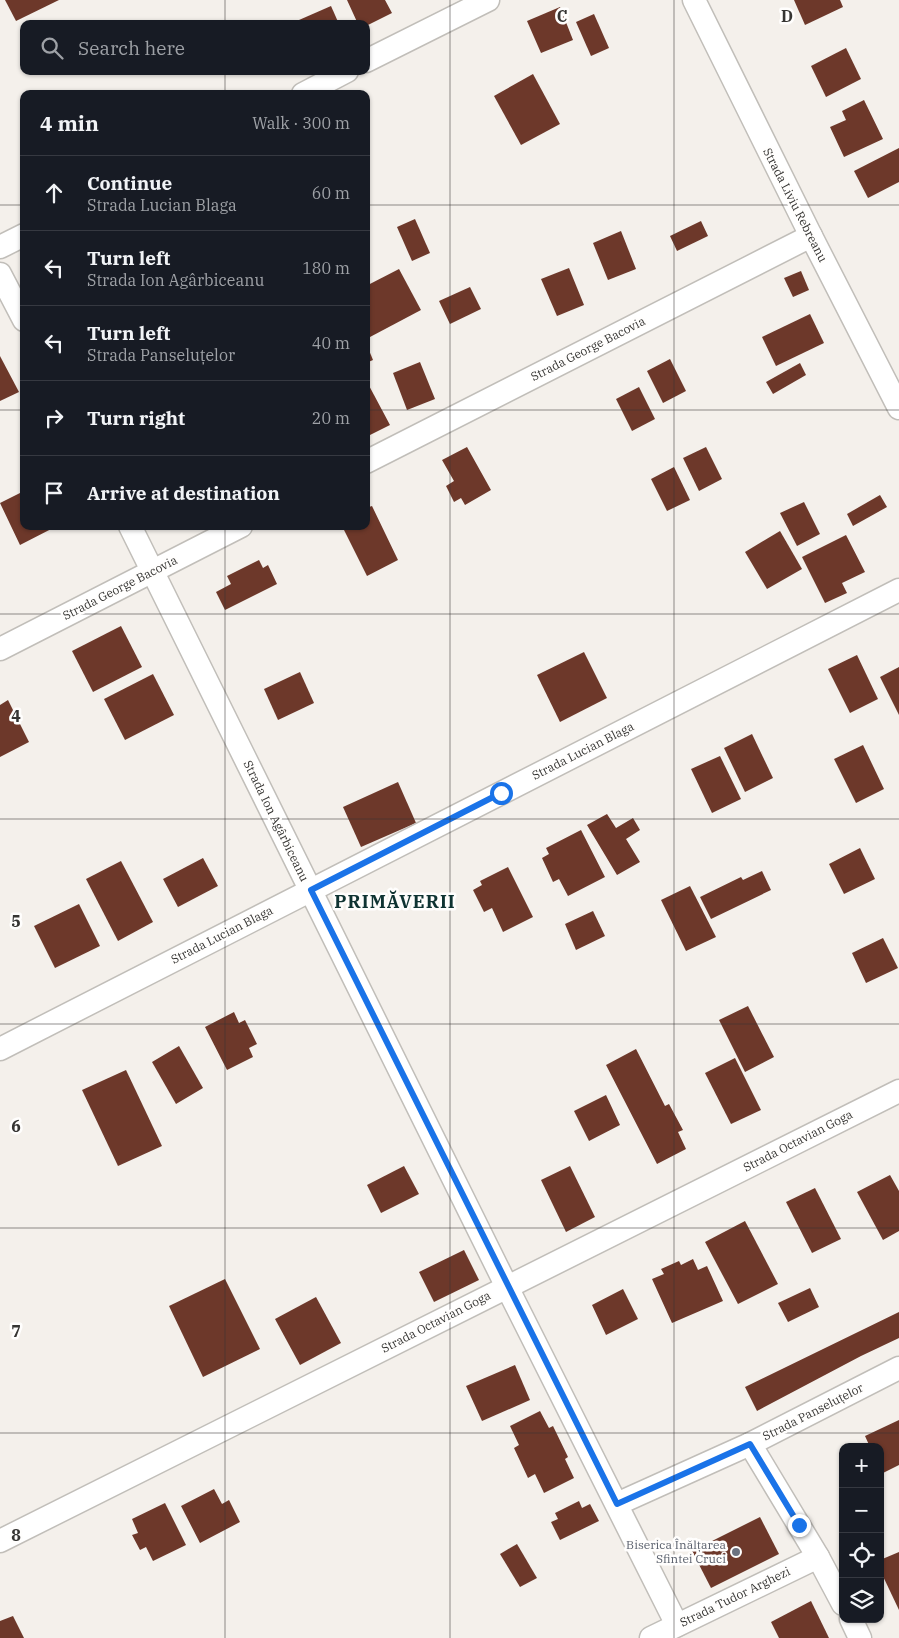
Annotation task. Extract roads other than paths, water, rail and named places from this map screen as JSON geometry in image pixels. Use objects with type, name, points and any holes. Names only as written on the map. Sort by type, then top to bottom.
[{"type":"street","points":[[370,60],[488,0]]},
{"type":"street","name":"Strada Liviu Rebreanu","points":[[694,0],[899,408]]},
{"type":"street","points":[[310,90],[339,75]]},
{"type":"street","name":"Strada George Bacovia","points":[[370,460],[811,236]]},
{"type":"street","points":[[0,247],[20,237]]},
{"type":"street","points":[[0,274],[20,312]]},
{"type":"street","name":"Strada Ion Agârbiceanu","points":[[132,530],[507,1287],[677,1625]]},
{"type":"street","name":"Strada George Bacovia","points":[[0,649],[233,530]]},
{"type":"street","name":"Strada Lucian Blaga","points":[[0,1049],[899,590]]},
{"type":"street","name":"Strada Octavian Goga","points":[[0,1541],[899,1091]]},
{"type":"street","name":"Strada Panseluțelor","points":[[617,1504],[750,1444],[899,1368]]},
{"type":"street","points":[[750,1444],[818,1557],[839,1596]]},
{"type":"street","name":"Strada Tudor Arghezi","points":[[652,1638],[818,1557]]},
{"type":"street","points":[[852,1623],[860,1638]]},
{"type":"place","name":"Biserica Înălțarea Sfintei Cruci","points":[[736,1552]]},
{"type":"district","name":"PRIMĂVERII","points":[[395,902]]}]
